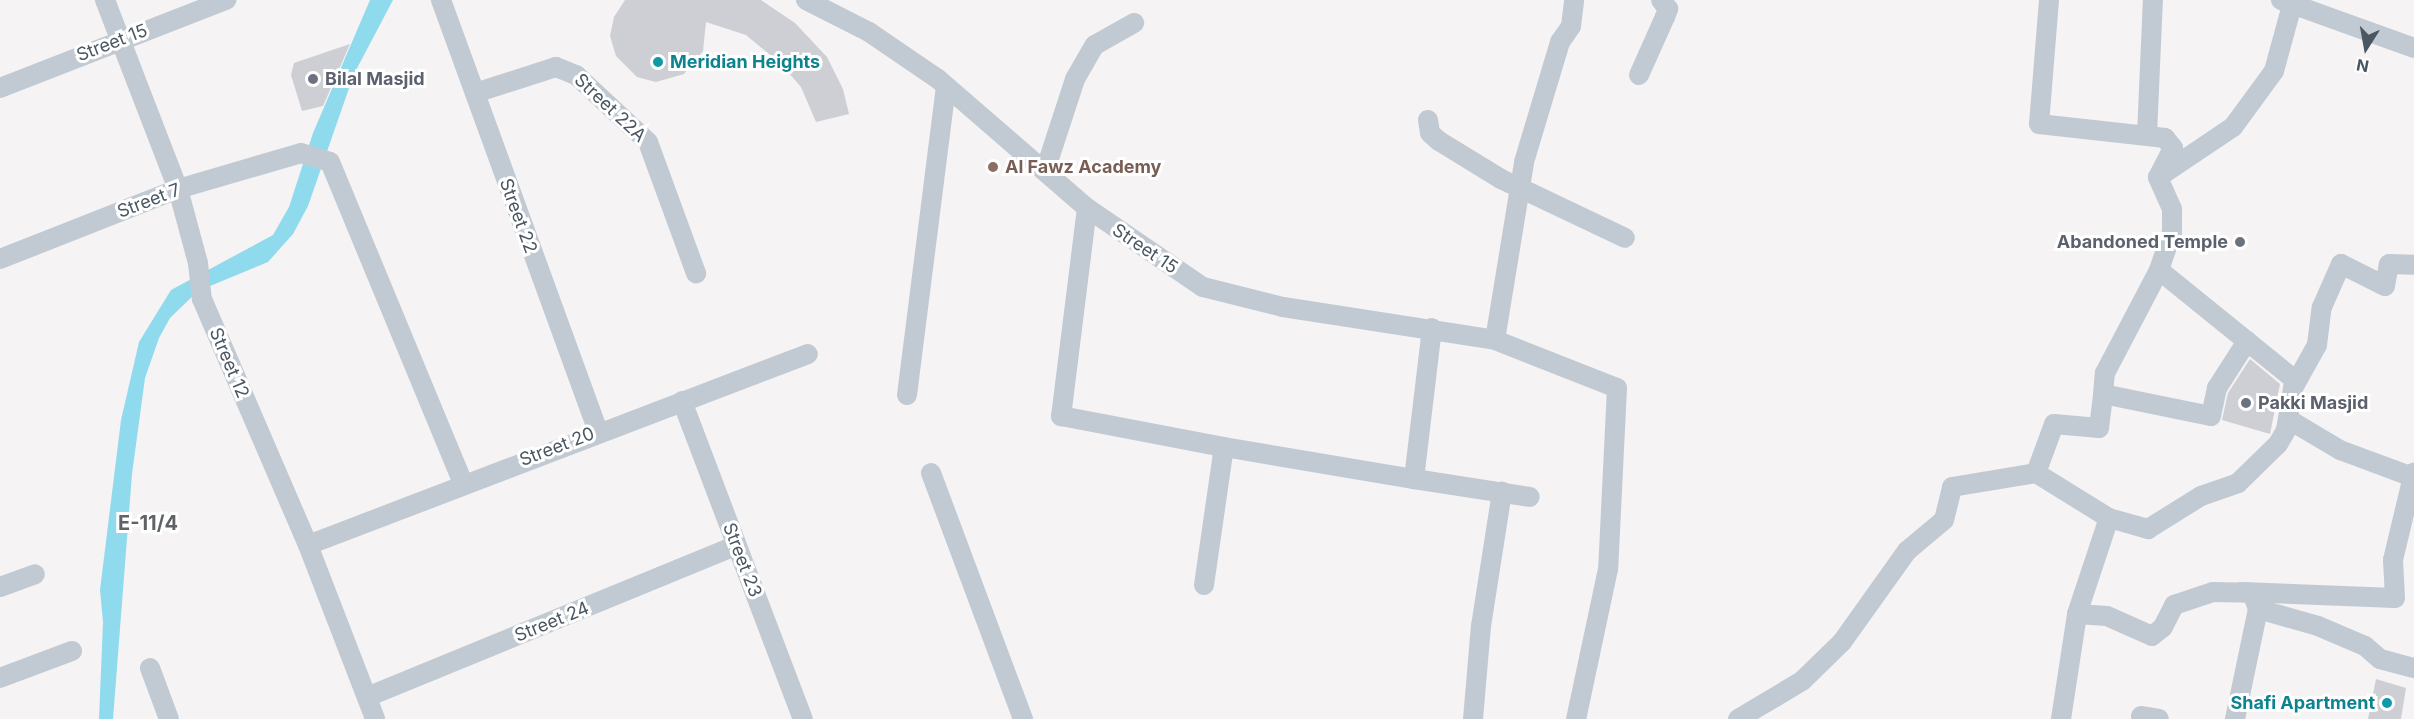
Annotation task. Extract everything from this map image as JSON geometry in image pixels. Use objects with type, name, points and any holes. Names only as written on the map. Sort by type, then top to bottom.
[{"type":"street","name":"Street 12","points":[[105,0],[178,189],[198,263],[202,298],[308,545],[375,719]]},
{"type":"street","name":"Street 15","points":[[0,88],[199,5],[226,0]]},
{"type":"street","name":"Street 22","points":[[441,0],[598,432]]},
{"type":"street","name":"Street 15","points":[[806,0],[869,32],[946,87],[1087,208],[1203,287],[1283,307],[1432,328],[1495,340],[1547,358],[1617,388],[1608,569],[1575,719]]},
{"type":"street","points":[[1495,340],[1524,162],[1560,42],[1571,26],[1574,0]]},
{"type":"street","points":[[1639,75],[1668,9],[1661,0]]},
{"type":"street","points":[[2049,0],[2039,124],[2165,138],[2173,148],[2158,177]]},
{"type":"street","points":[[2147,135],[2153,0]]},
{"type":"street","points":[[2158,177],[2234,127],[2274,71],[2286,2],[2414,48]]},
{"type":"street","points":[[1045,171],[1075,79],[1095,45],[1134,22]]},
{"type":"street","name":"Street 22A","points":[[475,93],[555,67],[576,75],[648,142],[696,273]]},
{"type":"street","points":[[907,395],[946,87]]},
{"type":"street","points":[[1428,120],[1430,133],[1439,141],[1520,189],[1625,238]]},
{"type":"street","name":"Street 7","points":[[0,259],[178,189],[301,153],[336,167],[463,483]]},
{"type":"street","points":[[2036,473],[2054,424],[2099,428],[2105,373],[2159,270],[2173,224],[2172,208],[2158,177]]},
{"type":"street","points":[[1087,208],[1061,416],[1414,480],[1530,496]]},
{"type":"street","points":[[1738,719],[1802,681],[1842,642],[1907,551],[1944,520],[1952,487],[2036,473],[2109,518],[2148,529],[2201,496],[2230,488],[2278,444],[2288,418],[2296,381],[2317,345],[2322,307],[2341,264],[2385,286],[2389,264],[2414,266]]},
{"type":"street","points":[[2159,270],[2296,381]]},
{"type":"street","points":[[1414,480],[1432,328]]},
{"type":"street","points":[[2103,394],[2211,416],[2217,388],[2247,341]]},
{"type":"street","name":"Street 20","points":[[308,545],[463,483],[808,354]]},
{"type":"street","name":"Street 23","points":[[682,401],[803,719]]},
{"type":"street","points":[[2077,614],[2107,615],[2152,636],[2163,627],[2174,605],[2230,592],[2395,597],[2393,560],[2412,474],[2340,450],[2288,418]]},
{"type":"street","points":[[1204,585],[1224,447]]},
{"type":"street","points":[[931,473],[1023,719]]},
{"type":"street","points":[[1473,719],[1481,626],[1502,492]]},
{"type":"street","points":[[2061,719],[2077,614],[2109,518]]},
{"type":"street","name":"Street 24","points":[[367,697],[736,546]]},
{"type":"street","points":[[0,587],[35,574]]},
{"type":"street","points":[[2230,592],[2252,593],[2258,609],[2235,719]]},
{"type":"street","points":[[2258,609],[2318,626],[2365,646],[2380,659],[2414,668]]},
{"type":"street","points":[[0,678],[72,651]]},
{"type":"street","points":[[150,668],[169,719]]},
{"type":"water","points":[[370,0],[393,0],[354,74],[308,206],[293,234],[268,262],[198,291],[170,318],[159,338],[145,378],[132,474],[113,719],[99,719],[103,622],[100,590],[121,420],[139,342],[171,290],[273,235],[289,207],[313,133]]},
{"type":"building","name":"Meridian Heights","points":[[625,0],[761,0],[795,23],[827,57],[843,89],[849,114],[816,122],[801,87],[781,64],[746,35],[706,22],[703,51],[684,74],[656,82],[637,77],[616,56],[610,36],[614,17]]},
{"type":"building","name":"Bilal Masjid","points":[[350,44],[323,106],[302,111],[291,75],[294,63]]},
{"type":"building","name":"Pakki Masjid","points":[[2250,359],[2280,384],[2270,434],[2222,420],[2228,393]]},
{"type":"building","name":"Shafi Apartment","points":[[2376,679],[2406,688],[2401,719],[2368,719]]},
{"type":"place","name":"Meridian Heights","points":[[658,62]]},
{"type":"place","name":"Bilal Masjid","points":[[313,79]]},
{"type":"place","name":"Al Fawz Academy","points":[[993,167]]},
{"type":"place","name":"Abandoned Temple","points":[[2240,242]]},
{"type":"place","name":"Pakki Masjid","points":[[2246,403]]},
{"type":"place","name":"Shafi Apartment","points":[[2387,703]]},
{"type":"district","name":"E-11/4","points":[[148,523]]}]
